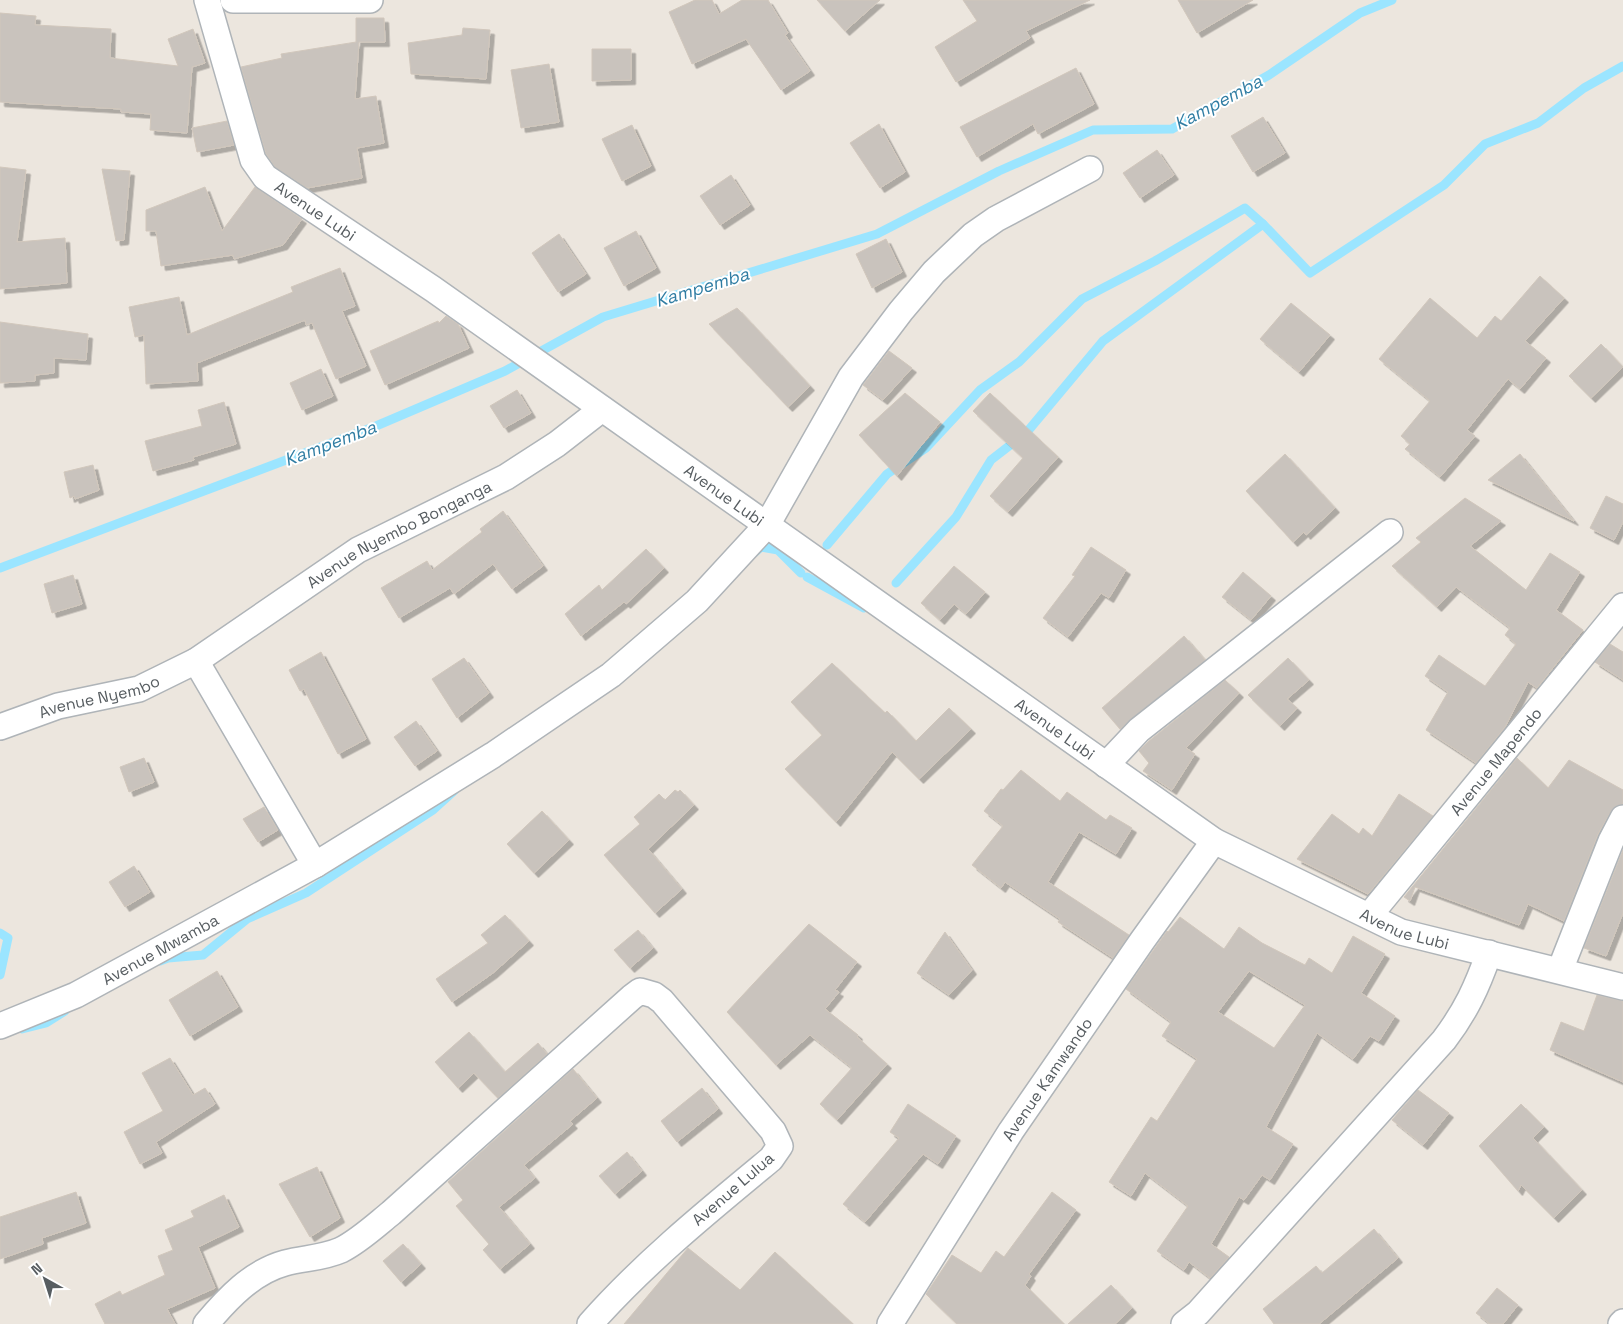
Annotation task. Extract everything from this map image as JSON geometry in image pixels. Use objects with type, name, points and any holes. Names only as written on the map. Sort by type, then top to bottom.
[{"type":"street","name":"Avenue Lubi","points":[[207,0],[253,160],[265,177],[432,289],[1214,841],[1401,932],[1623,987]]},
{"type":"street","points":[[233,0],[370,0]]},
{"type":"street","name":"Avenue Mwamba","points":[[0,1026],[76,995],[315,865],[493,755],[611,675],[697,601],[766,525],[852,377],[901,311],[934,272],[972,235],[996,219],[1090,169]]},
{"type":"street","name":"Avenue Nyembo Bonganga","points":[[196,662],[358,550],[506,477],[557,444],[602,409]]},
{"type":"street","points":[[1106,765],[1139,730],[1390,532]]},
{"type":"street","name":"Avenue Mapendo","points":[[1368,916],[1623,606]]},
{"type":"street","points":[[196,662],[315,865]]},
{"type":"street","name":"Avenue Nyembo","points":[[0,727],[58,706],[139,689],[196,662]]},
{"type":"street","points":[[1560,970],[1611,841],[1623,818]]},
{"type":"street","name":"Avenue Kamwando","points":[[890,1324],[1011,1131],[1142,941],[1214,841]]},
{"type":"street","points":[[1184,1324],[1198,1313],[1444,1040],[1463,1016],[1475,993],[1489,953]]},
{"type":"street","name":"Avenue Lulua","points":[[206,1324],[234,1292],[271,1269],[285,1263],[327,1255],[355,1242],[391,1213],[640,991],[654,995],[662,1001],[773,1131],[780,1146],[771,1159],[662,1250],[624,1286],[590,1324]]},
{"type":"building","points":[[695,0],[712,0],[719,14],[742,0],[768,0],[788,33],[785,35],[810,71],[781,90],[746,39],[692,64],[669,12]]},
{"type":"building","points":[[817,0],[880,0],[845,31]]},
{"type":"building","points":[[963,0],[1090,0],[1026,31],[1030,38],[956,82],[935,47],[977,21]]},
{"type":"building","points":[[1178,0],[1253,0],[1197,33]]},
{"type":"building","points":[[0,13],[36,16],[35,25],[111,29],[110,58],[178,66],[168,39],[193,29],[205,63],[192,67],[187,133],[150,130],[151,114],[121,112],[121,109],[0,102]]},
{"type":"building","points":[[356,18],[384,18],[385,42],[359,42],[355,99],[376,96],[384,143],[357,148],[362,178],[307,188],[275,167],[266,154],[241,67],[282,58],[281,54],[356,42]]},
{"type":"building","points":[[463,28],[490,30],[486,79],[411,74],[408,43],[462,35]]},
{"type":"building","points":[[592,49],[631,49],[631,80],[592,81]]},
{"type":"building","points":[[549,64],[559,122],[521,128],[511,70]]},
{"type":"building","points":[[1076,68],[1094,104],[1038,134],[1033,124],[977,157],[960,127]]},
{"type":"building","points":[[1263,117],[1285,153],[1253,172],[1231,136]]},
{"type":"building","points":[[227,121],[234,145],[197,152],[192,128]]},
{"type":"building","points":[[879,124],[905,172],[880,188],[850,143]]},
{"type":"building","points":[[632,125],[651,166],[622,181],[602,139]]},
{"type":"building","points":[[1157,150],[1174,175],[1140,198],[1123,173]]},
{"type":"building","points":[[0,167],[26,170],[17,242],[65,238],[67,283],[0,289]]},
{"type":"building","points":[[102,169],[130,171],[124,240],[116,241]]},
{"type":"building","points":[[731,175],[750,205],[720,225],[700,196]]},
{"type":"building","points":[[205,187],[222,231],[255,187],[302,219],[283,245],[234,259],[233,255],[161,266],[156,231],[146,231],[146,210]]},
{"type":"building","points":[[636,231],[656,268],[624,286],[604,248]]},
{"type":"building","points":[[559,234],[586,274],[558,292],[532,253]]},
{"type":"building","points":[[886,239],[902,272],[872,288],[856,254]]},
{"type":"building","points":[[340,268],[355,306],[342,311],[366,366],[336,379],[312,323],[306,325],[305,320],[197,363],[198,381],[146,384],[144,335],[135,337],[129,307],[179,297],[187,335],[293,292],[291,287]]},
{"type":"building","points":[[1540,276],[1564,298],[1525,341],[1546,358],[1520,389],[1508,379],[1467,430],[1475,436],[1440,477],[1405,449],[1410,444],[1401,436],[1430,401],[1379,359],[1430,298],[1477,338],[1495,316],[1501,321]]},
{"type":"building","points":[[1291,303],[1330,335],[1299,372],[1260,339]]},
{"type":"building","points":[[737,308],[810,386],[788,407],[709,324]]},
{"type":"building","points":[[446,316],[458,324],[469,348],[385,385],[370,351],[438,321],[439,323]]},
{"type":"building","points":[[0,322],[88,334],[86,360],[54,358],[54,373],[35,375],[35,381],[0,383]]},
{"type":"building","points":[[1601,344],[1623,367],[1591,398],[1569,376]]},
{"type":"building","points":[[889,351],[912,368],[883,400],[863,385]]},
{"type":"building","points":[[321,369],[333,396],[302,410],[290,383]]},
{"type":"building","points":[[517,390],[531,413],[504,428],[490,406]]},
{"type":"building","points":[[905,393],[940,422],[897,476],[859,435]]},
{"type":"building","points":[[990,393],[1058,457],[1008,512],[990,496],[1023,458],[973,411]]},
{"type":"building","points":[[224,402],[236,444],[193,457],[194,460],[153,471],[145,441],[202,426],[198,410]]},
{"type":"building","points":[[1285,454],[1335,508],[1306,535],[1304,532],[1293,542],[1246,491]]},
{"type":"building","points":[[1520,454],[1574,521],[1488,480]]},
{"type":"building","points":[[93,465],[99,490],[75,499],[74,496],[70,498],[64,472]]},
{"type":"building","points":[[1606,496],[1623,504],[1623,522],[1614,540],[1590,528]]},
{"type":"building","points":[[1465,498],[1501,521],[1470,546],[1526,590],[1550,553],[1580,572],[1556,610],[1583,630],[1537,688],[1528,682],[1505,727],[1476,763],[1426,730],[1448,692],[1425,676],[1439,655],[1485,686],[1516,644],[1505,635],[1510,628],[1456,587],[1437,607],[1392,566],[1421,542],[1416,538]]},
{"type":"building","points":[[503,511],[543,566],[512,589],[493,564],[454,594],[450,588],[399,618],[381,588],[427,561],[432,570],[482,532],[480,529]]},
{"type":"building","points":[[1091,547],[1126,570],[1109,598],[1101,593],[1068,637],[1043,618],[1075,576],[1072,575]]},
{"type":"building","points":[[646,549],[664,568],[626,604],[624,602],[581,636],[565,614],[599,585],[602,590]]},
{"type":"building","points":[[954,566],[985,592],[966,614],[954,604],[940,620],[921,603]]},
{"type":"building","points":[[1243,572],[1271,596],[1251,620],[1222,597]]},
{"type":"building","points":[[73,575],[82,604],[52,613],[44,584]]},
{"type":"building","points":[[1184,636],[1205,660],[1120,729],[1102,708]]},
{"type":"building","points":[[1610,644],[1623,652],[1623,680],[1595,662]]},
{"type":"building","points":[[321,652],[366,739],[338,754],[304,689],[300,691],[289,670]]},
{"type":"building","points":[[464,658],[489,693],[457,718],[432,679]]},
{"type":"building","points":[[1288,658],[1309,680],[1287,699],[1297,708],[1280,726],[1248,695]]},
{"type":"building","points":[[832,663],[885,713],[887,711],[916,741],[949,708],[971,729],[919,779],[892,752],[836,822],[785,769],[822,735],[791,702]]},
{"type":"building","points":[[1225,680],[1239,693],[1186,748],[1195,754],[1172,790],[1143,771],[1149,763],[1139,751]]},
{"type":"building","points":[[416,721],[437,751],[415,766],[394,737]]},
{"type":"building","points":[[144,758],[154,782],[129,792],[120,767]]},
{"type":"building","points":[[1517,758],[1548,788],[1569,760],[1623,790],[1623,804],[1616,806],[1611,811],[1598,834],[1564,921],[1528,904],[1519,925],[1415,887],[1410,901],[1404,897]]},
{"type":"building","points":[[1021,770],[1060,801],[1067,792],[1106,820],[1110,815],[1132,828],[1116,854],[1079,832],[1048,882],[1129,935],[1113,958],[1058,922],[1060,919],[1005,882],[1001,888],[972,865],[1003,826],[984,811],[1001,789],[1003,790]]},
{"type":"building","points":[[675,790],[678,792],[680,790],[694,805],[648,849],[682,889],[655,913],[604,855],[640,824],[634,817],[659,794],[665,800]]},
{"type":"building","points":[[1399,794],[1433,816],[1368,894],[1297,859],[1332,814],[1359,834],[1363,828],[1372,836]]},
{"type":"building","points":[[264,807],[278,830],[258,842],[243,819]]},
{"type":"building","points":[[542,811],[569,840],[534,873],[507,844]]},
{"type":"building","points":[[1623,850],[1623,913],[1606,956],[1584,948]]},
{"type":"building","points":[[134,866],[150,892],[125,907],[109,882]]},
{"type":"building","points":[[505,915],[529,941],[493,973],[452,1002],[436,979],[488,943],[481,935]]},
{"type":"building","points":[[1180,917],[1224,949],[1239,927],[1262,943],[1305,965],[1309,958],[1332,973],[1353,936],[1385,954],[1361,993],[1395,1016],[1379,1041],[1370,1036],[1353,1059],[1317,1033],[1266,1127],[1293,1144],[1270,1180],[1262,1175],[1244,1200],[1239,1197],[1211,1244],[1229,1257],[1210,1278],[1189,1262],[1184,1270],[1157,1251],[1188,1206],[1145,1173],[1131,1196],[1109,1182],[1151,1117],[1157,1121],[1197,1059],[1162,1036],[1171,1022],[1126,989]],"holes":[[[1249,971],[1305,1005],[1274,1048],[1218,1012]]]},
{"type":"building","points":[[809,924],[857,962],[835,990],[839,992],[825,1009],[858,1035],[857,1037],[887,1064],[837,1120],[820,1104],[852,1068],[810,1035],[776,1065],[727,1012]]},
{"type":"building","points":[[638,930],[653,948],[630,968],[614,950]]},
{"type":"building","points":[[945,932],[972,970],[949,995],[917,973]]},
{"type":"building","points":[[217,971],[238,1007],[190,1036],[169,1000]]},
{"type":"building","points":[[1597,995],[1623,1001],[1623,1082],[1550,1050],[1561,1022],[1584,1031]]},
{"type":"building","points":[[469,1032],[505,1072],[538,1043],[547,1054],[498,1098],[474,1073],[458,1088],[435,1062]]},
{"type":"building","points":[[170,1058],[193,1095],[205,1088],[215,1104],[156,1142],[162,1153],[140,1164],[124,1132],[163,1111],[142,1073]]},
{"type":"building","points":[[573,1069],[597,1098],[570,1121],[573,1124],[524,1165],[535,1178],[499,1207],[530,1244],[500,1269],[483,1250],[489,1244],[456,1206],[463,1200],[448,1182]]},
{"type":"building","points":[[702,1088],[718,1109],[677,1142],[661,1121]]},
{"type":"building","points":[[1418,1090],[1449,1113],[1423,1145],[1392,1120]]},
{"type":"building","points":[[908,1104],[956,1136],[938,1164],[923,1154],[865,1222],[843,1204],[899,1138],[890,1132]]},
{"type":"building","points":[[1521,1104],[1544,1127],[1533,1138],[1582,1190],[1554,1218],[1521,1185],[1518,1191],[1479,1146]]},
{"type":"building","points":[[627,1152],[642,1171],[615,1194],[599,1176]]},
{"type":"building","points":[[317,1167],[340,1218],[310,1237],[279,1184]]},
{"type":"building","points":[[76,1192],[86,1223],[42,1238],[43,1244],[0,1259],[0,1217]]},
{"type":"building","points":[[1052,1192],[1076,1210],[1029,1274],[1031,1276],[1025,1285],[1064,1324],[957,1324],[926,1294],[952,1255],[981,1273],[996,1251],[1004,1257]]},
{"type":"building","points":[[224,1195],[239,1227],[198,1247],[215,1288],[167,1309],[175,1324],[105,1324],[95,1304],[120,1291],[122,1295],[165,1275],[158,1256],[173,1250],[165,1230],[194,1217],[191,1211]]},
{"type":"building","points":[[1374,1229],[1398,1258],[1319,1324],[1274,1324],[1263,1309],[1316,1266],[1322,1273]]},
{"type":"building","points":[[403,1244],[421,1264],[401,1282],[383,1261]]},
{"type":"building","points":[[688,1248],[740,1290],[775,1252],[853,1324],[624,1324]]},
{"type":"building","points":[[1111,1285],[1132,1308],[1115,1324],[1068,1324]]},
{"type":"building","points":[[1497,1288],[1518,1305],[1503,1324],[1490,1324],[1476,1313]]},
{"type":"waterway","name":"Kampemba","points":[[0,568],[376,426],[505,371],[603,317],[877,234],[999,171],[1093,130],[1172,129],[1269,75],[1360,13],[1392,0]]},
{"type":"waterway","points":[[896,583],[956,517],[991,460],[1027,432],[1103,341],[1263,224],[1310,273],[1444,185],[1485,144],[1538,123],[1584,88],[1623,66]]},
{"type":"waterway","points":[[827,545],[887,474],[926,448],[980,390],[1019,362],[1082,299],[1155,261],[1245,208],[1263,224]]},
{"type":"waterway","points":[[754,553],[761,547],[778,550],[801,573]]},
{"type":"waterway","points":[[807,577],[864,608]]},
{"type":"waterway","points":[[160,961],[168,958],[203,955],[247,919],[306,893],[433,810],[454,791]]},
{"type":"waterway","points":[[0,933],[8,938],[0,975]]},
{"type":"waterway","points":[[22,1029],[46,1023],[65,1011]]}]
